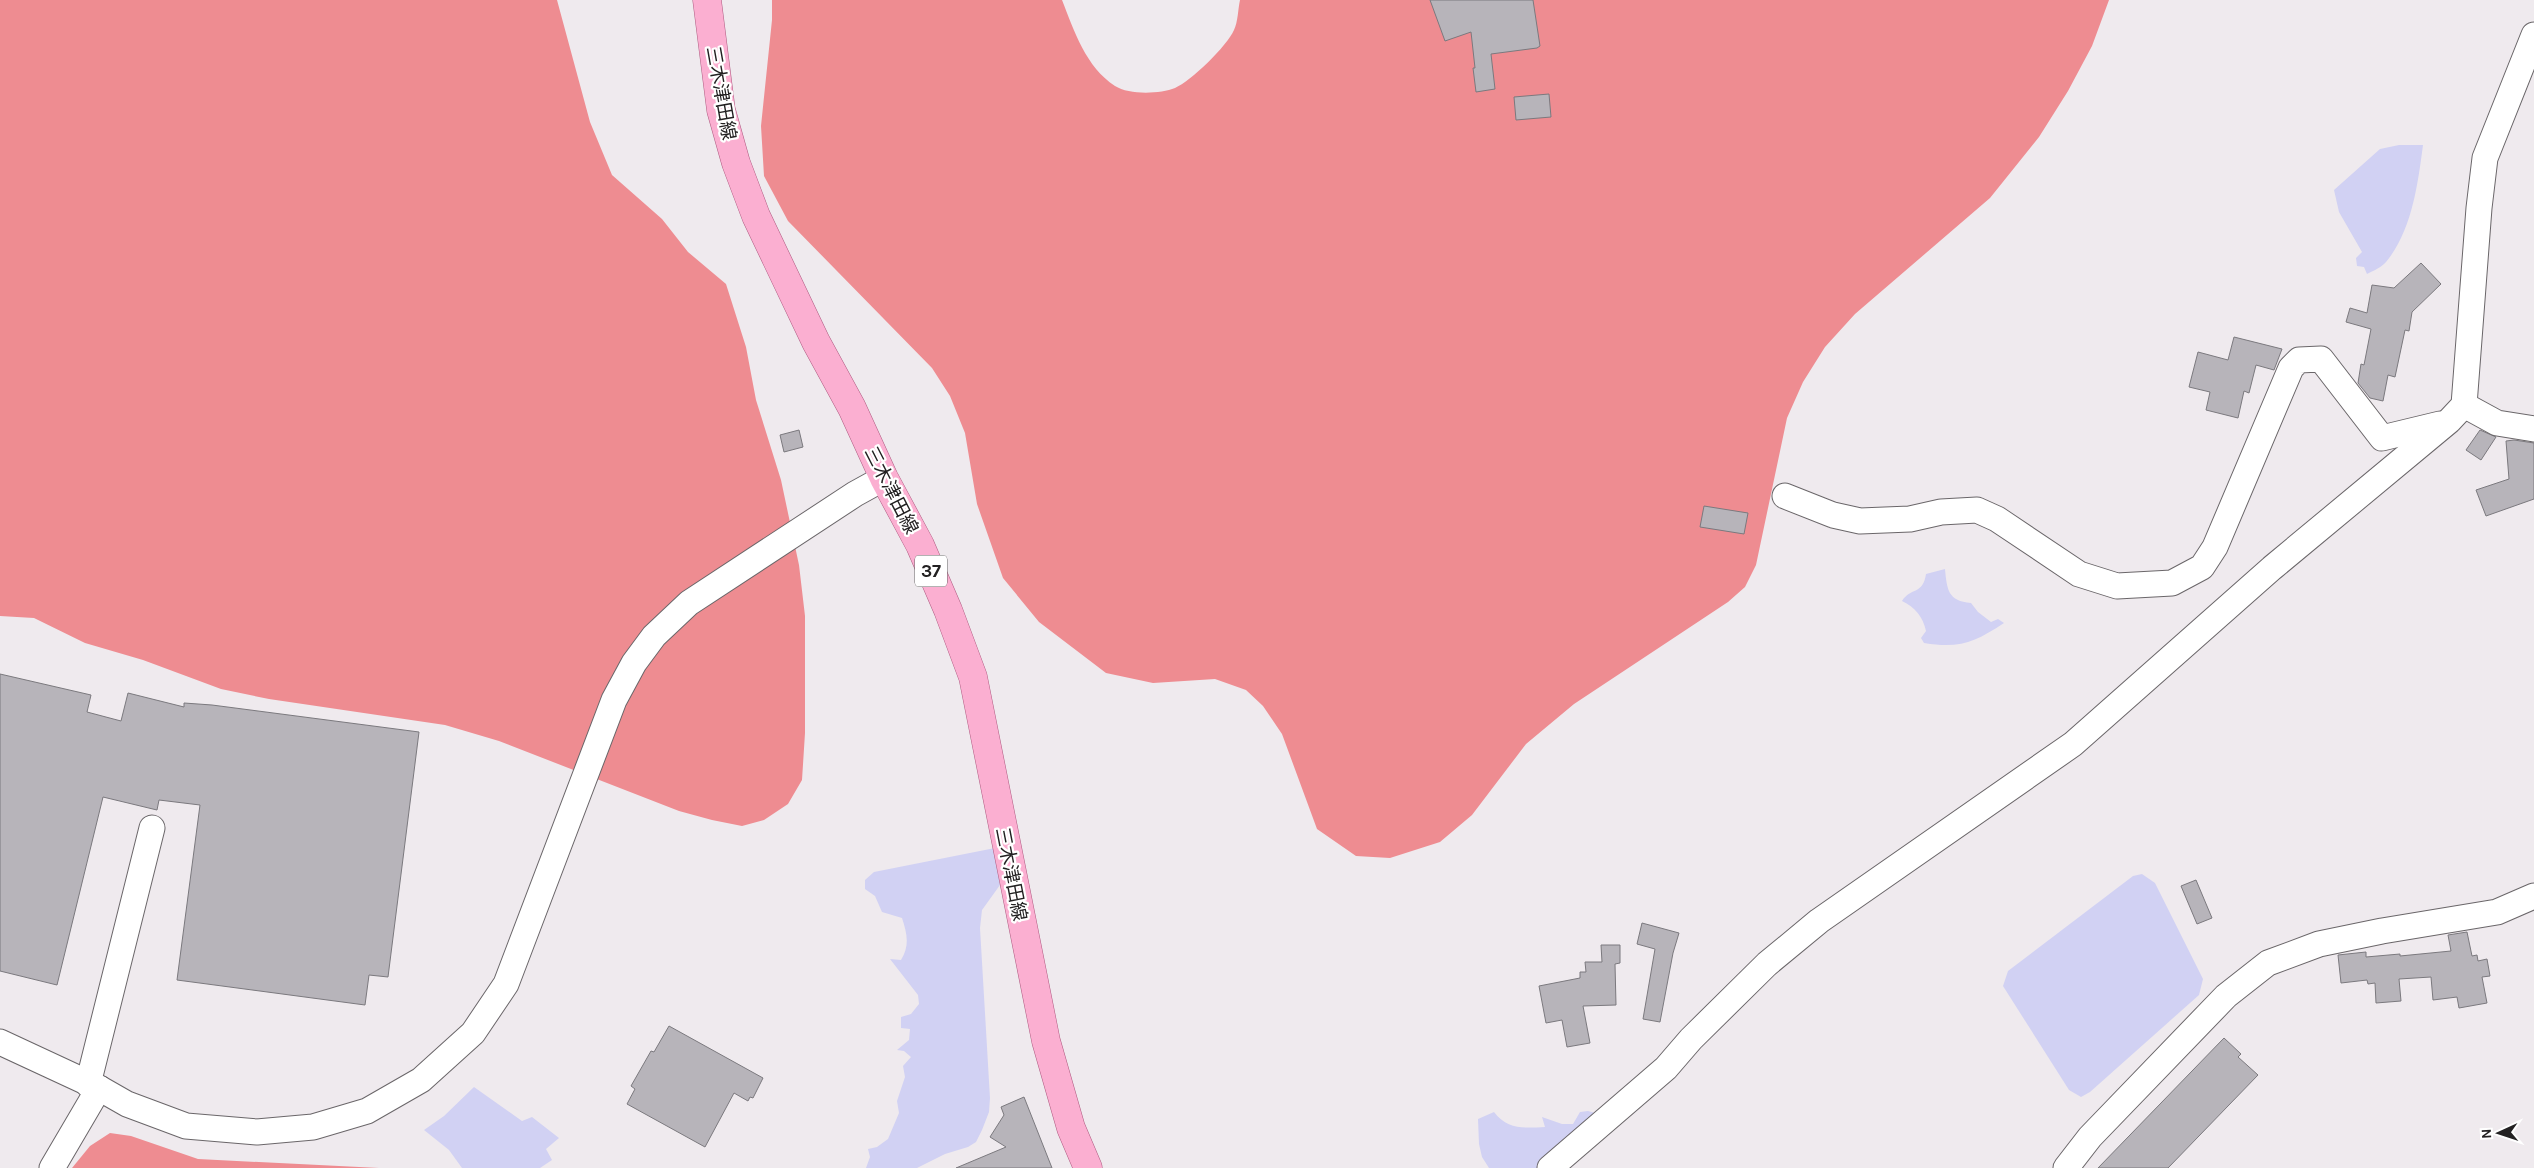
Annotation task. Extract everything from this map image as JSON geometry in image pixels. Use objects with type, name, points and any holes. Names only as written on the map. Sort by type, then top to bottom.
[{"type":"main road","name":"三木津田線","points":[[707,0],[721,110],[736,164],[756,216],[816,342],[852,408],[884,478],[920,545],[948,610],[973,677],[1046,1041],[1071,1128],[1088,1168]]},
{"type":"street","points":[[1550,1168],[1666,1068],[1691,1039],[1766,964],[1819,921],[2073,744],[2272,568],[2456,413],[2485,158],[2534,35]]},
{"type":"street","points":[[1785,496],[1833,516],[1860,521],[1910,518],[1941,512],[1977,510],[1997,519],[2079,574],[2117,586],[2172,584],[2202,567],[2215,547],[2291,368],[2300,360],[2321,359],[2382,438],[2419,431],[2456,413],[2534,429]]},
{"type":"street","points":[[0,1042],[127,1104],[186,1126],[257,1132],[313,1127],[367,1111],[421,1080],[473,1033],[506,984],[614,700],[634,663],[654,636],[689,603],[884,478]]},
{"type":"street","points":[[52,1168],[93,1086],[152,828]]},
{"type":"street","points":[[2066,1168],[2090,1137],[2226,996],[2268,963],[2319,944],[2382,931],[2497,912],[2534,896]]},
{"type":"shaded area","points":[[0,0],[557,0],[590,122],[612,175],[662,219],[688,252],[726,284],[746,347],[756,400],[781,480],[799,565],[805,616],[805,733],[802,780],[788,804],[764,820],[742,826],[712,820],[679,811],[499,741],[445,725],[269,699],[221,689],[143,660],[85,643],[34,618],[0,616]]},
{"type":"shaded area","points":[[772,0],[1062,0],[1082,48],[1096,69],[1121,89],[1145,93],[1175,88],[1208,62],[1224,45],[1234,30],[1240,0],[2109,0],[2092,46],[2068,91],[2039,137],[1990,198],[1855,314],[1825,347],[1803,382],[1787,418],[1756,565],[1745,587],[1728,602],[1574,704],[1526,744],[1472,815],[1440,842],[1390,858],[1356,856],[1317,829],[1282,734],[1263,706],[1246,690],[1215,679],[1153,683],[1106,673],[1039,622],[1003,578],[977,504],[965,433],[950,396],[932,368],[788,221],[764,176],[761,126],[772,20]]},
{"type":"shaded area","points":[[110,1133],[131,1136],[198,1159],[379,1168],[72,1168],[90,1146]]},
{"type":"water","points":[[2399,145],[2423,145],[2412,206],[2408,221],[2395,250],[2384,264],[2367,274],[2364,267],[2357,266],[2356,258],[2362,252],[2339,212],[2334,190],[2380,149]]},
{"type":"water","points":[[1945,569],[1948,588],[1953,597],[1963,602],[1971,603],[1978,612],[1991,622],[1998,619],[2004,623],[1984,635],[1967,642],[1948,645],[1924,643],[1921,638],[1926,631],[1923,621],[1915,609],[1902,601],[1922,585],[1926,574]]},
{"type":"water","points":[[995,848],[1000,885],[982,910],[980,928],[990,1098],[989,1112],[982,1130],[976,1142],[968,1147],[945,1154],[917,1168],[866,1168],[870,1157],[868,1149],[877,1147],[888,1139],[899,1113],[897,1101],[905,1077],[903,1066],[911,1057],[904,1051],[897,1050],[909,1040],[910,1029],[901,1028],[901,1017],[911,1014],[919,1004],[918,995],[890,959],[901,960],[906,950],[906,934],[902,918],[882,912],[875,896],[865,889],[865,880],[874,872]]},
{"type":"water","points":[[2142,874],[2155,883],[2203,979],[2199,995],[2090,1092],[2081,1097],[2069,1090],[2003,986],[2008,971],[2133,876]]},
{"type":"water","points":[[474,1087],[522,1121],[532,1117],[559,1138],[546,1149],[552,1160],[540,1168],[462,1168],[449,1150],[424,1130],[444,1116]]},
{"type":"water","points":[[1588,1111],[1599,1114],[1542,1168],[1489,1168],[1482,1157],[1479,1144],[1478,1119],[1494,1112],[1499,1118],[1511,1125],[1530,1128],[1545,1127],[1542,1117],[1562,1124],[1573,1124],[1580,1112]]},
{"type":"building","points":[[1430,0],[1533,0],[1540,46],[1491,54],[1495,89],[1476,92],[1471,32],[1445,41]]},
{"type":"building","points":[[1549,94],[1551,117],[1516,120],[1514,97]]},
{"type":"building","points":[[2421,263],[2441,284],[2412,312],[2409,331],[2405,330],[2395,377],[2388,375],[2383,401],[2370,398],[2358,383],[2361,364],[2364,365],[2371,329],[2346,322],[2350,308],[2367,313],[2372,285],[2394,288]]},
{"type":"building","points":[[2234,337],[2282,349],[2274,370],[2256,365],[2249,393],[2244,391],[2238,418],[2206,410],[2210,392],[2189,387],[2198,352],[2228,360]]},
{"type":"building","points":[[799,430],[803,447],[784,452],[780,435]]},
{"type":"building","points":[[2480,430],[2496,437],[2481,460],[2466,450]]},
{"type":"building","points":[[2514,440],[2534,443],[2534,499],[2486,516],[2476,490],[2509,479],[2506,441]]},
{"type":"building","points":[[1704,506],[1748,513],[1744,534],[1700,527]]},
{"type":"building","points":[[0,674],[91,695],[87,712],[121,721],[128,693],[184,707],[184,703],[212,705],[419,732],[388,977],[369,975],[365,1005],[177,980],[200,805],[159,800],[157,810],[103,797],[57,985],[0,971]]},
{"type":"building","points":[[2196,880],[2212,918],[2197,924],[2181,886]]},
{"type":"building","points":[[1642,923],[1679,933],[1673,953],[1660,1022],[1643,1019],[1655,949],[1637,944]]},
{"type":"building","points":[[2467,932],[2472,956],[2477,955],[2478,961],[2487,959],[2490,976],[2482,977],[2487,1003],[2459,1008],[2457,997],[2433,1000],[2431,977],[2399,979],[2401,1001],[2376,1003],[2375,983],[2368,984],[2367,980],[2341,983],[2338,955],[2366,952],[2366,957],[2400,954],[2400,956],[2451,951],[2448,935]]},
{"type":"building","points":[[1601,945],[1620,945],[1620,963],[1615,964],[1616,1005],[1583,1006],[1590,1043],[1567,1047],[1562,1020],[1546,1023],[1539,986],[1580,978],[1580,972],[1586,972],[1585,962],[1602,962]]},
{"type":"building","points":[[669,1026],[763,1078],[753,1098],[750,1097],[748,1101],[734,1093],[705,1147],[627,1104],[635,1089],[631,1086],[651,1051],[654,1052]]},
{"type":"building","points":[[2224,1038],[2241,1054],[2238,1057],[2258,1075],[2168,1168],[2098,1168]]},
{"type":"building","points":[[1024,1097],[1052,1168],[956,1168],[1006,1147],[990,1137],[1004,1115],[1001,1107]]}]
